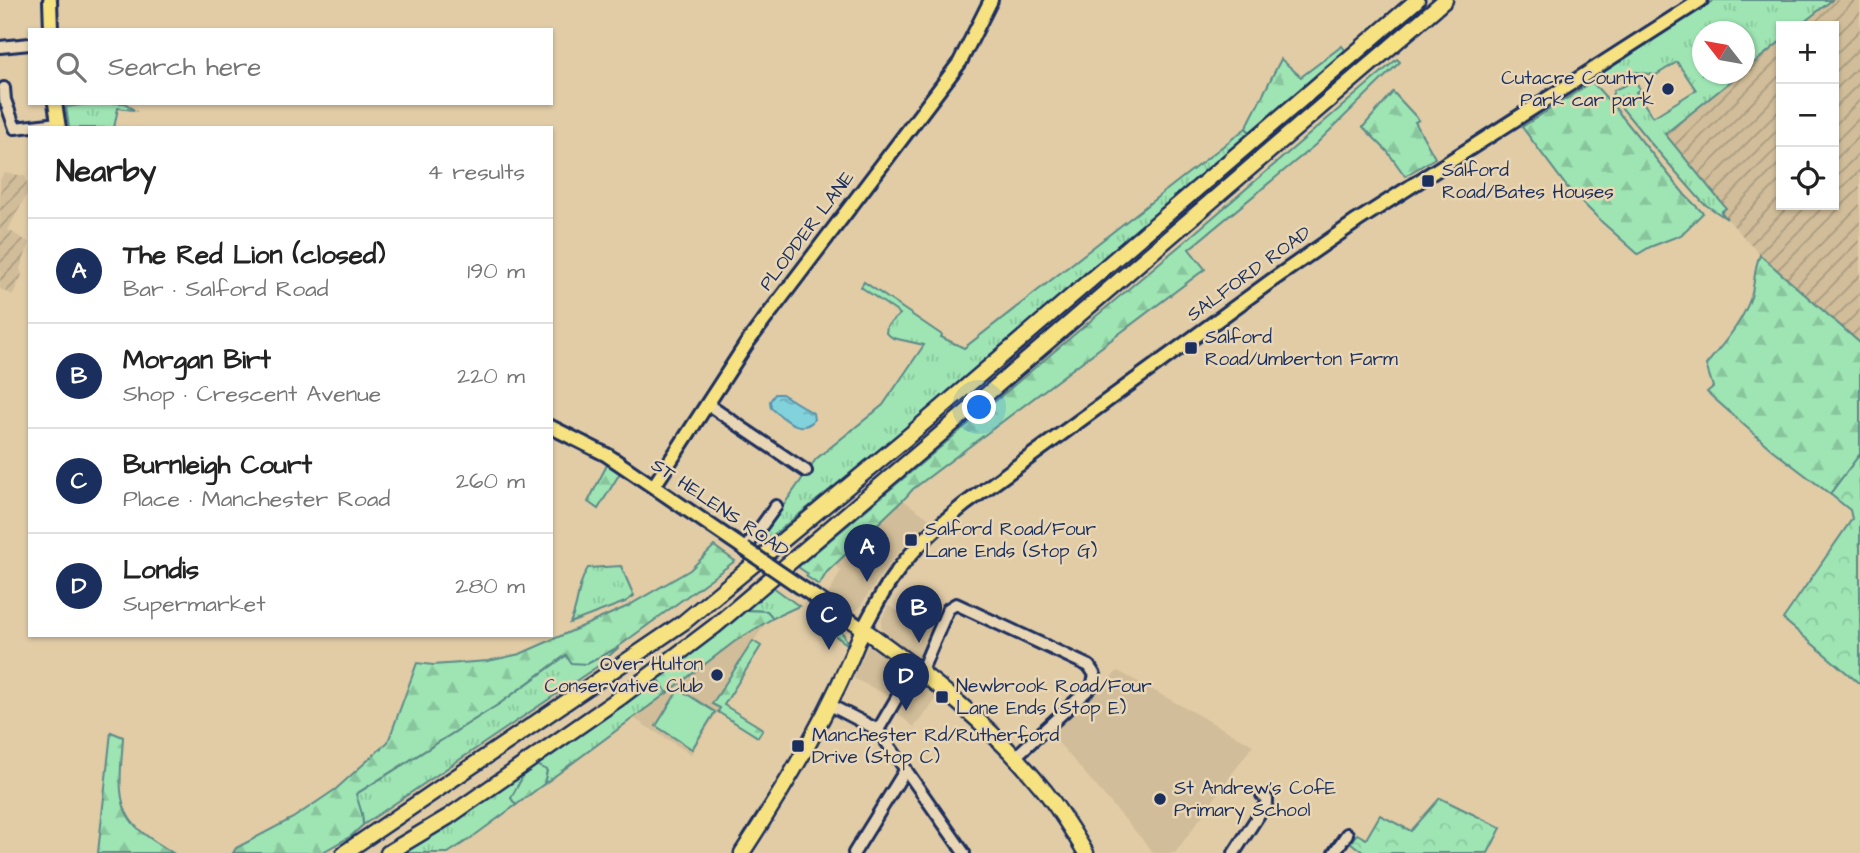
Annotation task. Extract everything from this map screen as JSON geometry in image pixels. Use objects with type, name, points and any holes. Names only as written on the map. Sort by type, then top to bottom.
[{"type":"highway","points":[[344,853],[684,622],[904,440],[1417,0]]},
{"type":"highway","points":[[388,853],[447,817],[621,697],[715,626],[1445,0]]},
{"type":"highway","points":[[742,853],[797,766],[830,705],[863,629],[968,710],[1015,757],[1056,806],[1086,853]]},
{"type":"main road","points":[[50,0],[51,28]]},
{"type":"main road","name":"PLODDER LANE","points":[[654,486],[747,343],[960,62],[991,0]]},
{"type":"main road","name":"SALFORD ROAD","points":[[863,629],[887,585],[903,563],[934,530],[964,505],[1357,221],[1701,0]]},
{"type":"main road","points":[[55,105],[59,125]]},
{"type":"main road","name":"ST HELENS ROAD","points":[[553,428],[607,455],[745,545],[863,629]]},
{"type":"street","points":[[0,47],[28,44]]},
{"type":"street","points":[[4,88],[5,100],[15,128],[28,127]]},
{"type":"street","points":[[707,404],[806,471]]},
{"type":"street","points":[[745,545],[776,506]]},
{"type":"street","points":[[878,730],[919,670],[948,609],[956,604],[1089,666],[1095,675],[1092,686],[1015,757]]},
{"type":"street","points":[[830,705],[878,730],[964,853]]},
{"type":"street","points":[[854,853],[906,769]]},
{"type":"street","points":[[1234,853],[1267,802],[1262,795]]},
{"type":"street","points":[[1334,853],[1348,834]]},
{"type":"shaded area","points":[[1797,0],[1860,0],[1860,343],[1760,255],[1660,145],[1656,129],[1701,92],[1701,84],[1755,84],[1755,27]]},
{"type":"shaded area","points":[[4,173],[25,176],[28,186],[28,192],[8,230],[28,242],[20,268],[22,275],[13,295],[0,289],[0,180]]},
{"type":"shaded area","points":[[903,500],[931,520],[902,548],[859,608],[853,611],[828,596],[841,570],[834,565]]},
{"type":"shaded area","points":[[888,606],[933,628],[917,660],[881,627]]},
{"type":"shaded area","points":[[767,621],[713,703],[720,708],[691,754],[633,718],[734,642]]},
{"type":"shaded area","points":[[868,646],[907,671],[893,698],[853,678]]},
{"type":"shaded area","name":"St Andrew's CofE Primary School","points":[[1118,671],[1253,745],[1175,853],[1154,853],[1050,733]]},
{"type":"shaded area","points":[[914,679],[939,696],[914,727],[893,710]]},
{"type":"green space","points":[[1714,0],[1832,0],[1805,21],[1776,21],[1776,45],[1755,62],[1755,21],[1692,21],[1692,84],[1728,84],[1665,134],[1726,208],[1721,212],[1727,219],[1703,203],[1612,96],[1614,90],[1634,81],[1640,89],[1636,92],[1653,117],[1696,90],[1677,62],[1656,75],[1636,72],[1608,84],[1601,74]]},
{"type":"green space","points":[[1342,46],[1345,50],[1250,132],[1246,128],[1281,59],[1301,77]]},
{"type":"green space","points":[[1397,59],[1400,62],[1315,145],[1189,249],[1205,269],[913,489],[827,572],[819,585],[798,567],[1183,243]]},
{"type":"green space","points":[[1592,82],[1703,213],[1681,235],[1638,254],[1567,187],[1522,127]]},
{"type":"green space","points":[[1393,92],[1419,120],[1415,122],[1435,158],[1405,176],[1387,151],[1363,127]]},
{"type":"green space","points":[[128,105],[134,110],[118,108],[114,126],[69,126],[66,107]]},
{"type":"green space","points":[[1246,128],[1250,132],[948,392],[763,543],[759,540],[816,459],[883,405],[924,345],[893,338],[886,333],[887,326],[900,314],[861,287],[864,282],[942,335],[941,337],[964,348]]},
{"type":"green space","points":[[1760,255],[1860,343],[1860,454],[1830,494],[1771,449],[1707,392],[1713,387],[1706,365],[1743,316],[1751,297]]},
{"type":"green space","points":[[1860,454],[1860,684],[1783,619],[1852,519],[1850,510],[1830,494]]},
{"type":"green space","points":[[607,465],[620,473],[598,509],[588,502]]},
{"type":"green space","points":[[714,546],[735,561],[618,647],[587,664],[571,663],[566,655],[499,704],[356,794],[363,825],[351,836],[321,853],[233,853],[236,848],[293,818],[336,789],[388,742],[417,663],[433,665],[488,661],[520,654],[626,607],[690,570]]},
{"type":"green space","points":[[621,566],[634,596],[570,623],[588,568]]},
{"type":"green space","points":[[773,587],[799,606],[773,618],[767,611],[742,610]]},
{"type":"green space","points":[[813,609],[839,628],[847,644],[809,617]]},
{"type":"green space","points":[[742,610],[767,611],[773,618],[734,642],[667,693],[657,676]]},
{"type":"green space","points":[[753,641],[761,646],[724,705],[763,729],[758,737],[718,712],[720,708],[712,704]]},
{"type":"green space","points":[[619,647],[598,666],[363,825],[355,795],[499,704],[567,655],[587,664]]},
{"type":"green space","points":[[657,676],[667,693],[544,784],[547,770],[534,764]]},
{"type":"green space","points":[[679,689],[715,712],[692,749],[656,726]]},
{"type":"green space","points":[[111,732],[123,737],[120,780],[125,810],[139,829],[173,853],[98,853]]},
{"type":"green space","points":[[534,764],[547,770],[544,784],[516,805],[511,798],[522,773]]},
{"type":"green space","points":[[522,773],[511,798],[516,805],[471,838],[448,853],[407,853],[410,849]]},
{"type":"green space","points":[[1440,798],[1501,828],[1488,853],[1364,853],[1350,842],[1357,834],[1366,839],[1380,815],[1411,831]]},
{"type":"water","points":[[775,394],[782,394],[813,413],[814,420],[809,424],[797,426],[786,420],[771,408],[770,401]]},
{"type":"place","name":"Cutacre Country Park car park","points":[[1668,89]]},
{"type":"place","name":"Salford Road/Bates Houses","points":[[1428,181]]},
{"type":"place","name":"Salford Road/Umberton Farm","points":[[1191,348]]},
{"type":"place","name":"Salford Road/Four Lane Ends (Stop G)","points":[[911,540]]},
{"type":"place","name":"The Red Lion (closed)","points":[[867,582]]},
{"type":"place","name":"Morgan Birt","points":[[919,643]]},
{"type":"place","name":"Burnleigh Court","points":[[829,650]]},
{"type":"place","name":"Over Hulton Conservative Club","points":[[717,675]]},
{"type":"place","name":"Newbrook Road/Four Lane Ends (Stop E)","points":[[942,697]]},
{"type":"place","name":"Londis","points":[[906,711]]},
{"type":"place","name":"Manchester Rd/Rutherford Drive (Stop C)","points":[[798,746]]},
{"type":"place","name":"St Andrew's CofE Primary School","points":[[1160,799]]}]
